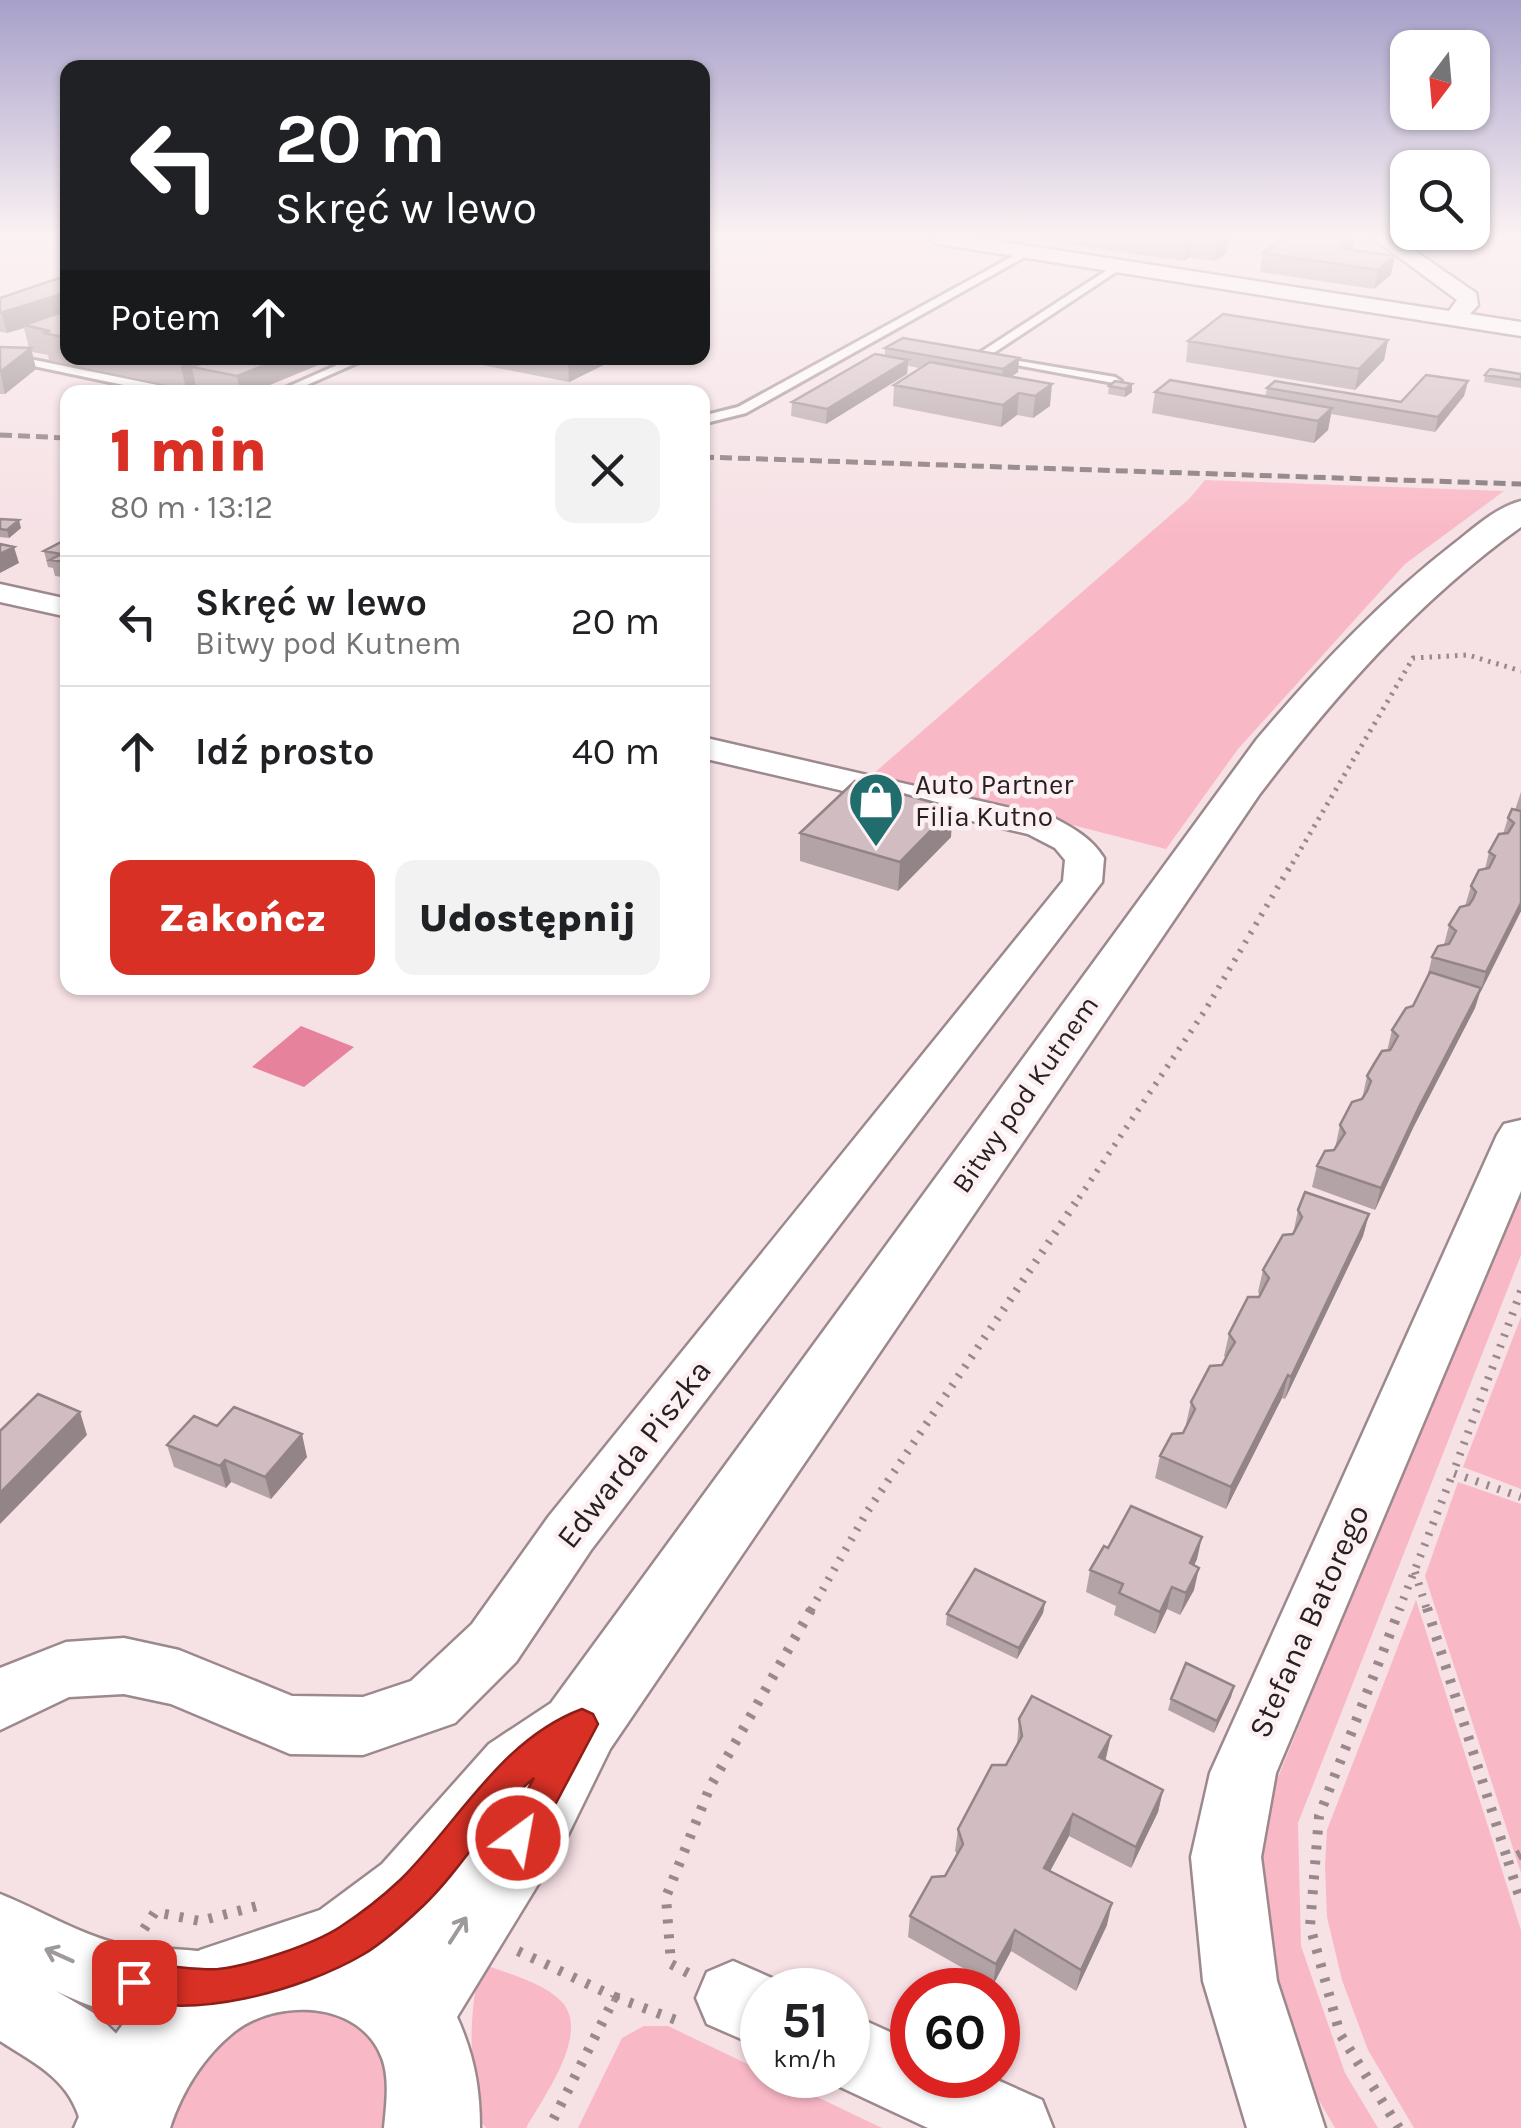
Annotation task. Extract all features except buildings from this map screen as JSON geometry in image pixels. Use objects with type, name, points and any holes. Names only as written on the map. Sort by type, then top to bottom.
[{"type":"main road","name":"Bitwy pod Kutnem","points":[[410,2014],[438,1962],[538,1810],[582,1724],[1282,733],[1324,685],[1445,566],[1521,510]]},
{"type":"main road","name":"Bitwy pod Kutnem","points":[[258,1976],[351,1941],[412,1892],[518,1770],[582,1724]]},
{"type":"main road","points":[[122,2128],[140,2076],[158,2047],[258,1976],[327,1966],[372,1981],[410,2014],[431,2060],[436,2102],[432,2128]]},
{"type":"street","points":[[0,594],[60,606]]},
{"type":"street","name":"Edwarda Piszka","points":[[0,1701],[14,1691],[66,1670],[124,1666],[180,1678],[290,1725],[363,1726],[432,1703],[494,1644],[570,1533],[1082,882],[1085,858],[1068,840],[1041,826],[710,750]]},
{"type":"street","name":"Stefana Batorego","points":[[1286,2128],[1240,1981],[1226,1857],[1242,1773],[1521,1135]]},
{"type":"street","points":[[0,1929],[110,1978],[158,1987],[258,1976]]},
{"type":"street","points":[[0,1999],[70,2042],[110,2081],[122,2128]]},
{"type":"street","points":[[870,2061],[1014,2128]]},
{"type":"lane","points":[[710,418],[742,410],[873,337]]},
{"type":"lane","points":[[979,357],[1009,337]]},
{"type":"lane","points":[[963,354],[1115,380]]},
{"type":"lane","points":[[0,356],[139,385]]},
{"type":"lane","points":[[298,385],[346,365]]},
{"type":"path","points":[[740,2000],[672,1964],[666,1898],[710,1788],[867,1512],[1206,1009],[1414,658],[1451,650],[1482,656],[1521,671]]},
{"type":"path","points":[[1400,2128],[1340,2034],[1310,1926],[1319,1816],[1521,1292]]},
{"type":"path","points":[[1452,1473],[1521,1497]]},
{"type":"path","points":[[1414,1570],[1521,1902]]},
{"type":"path","points":[[1508,1861],[1521,1854]]},
{"type":"shaded area","points":[[1205,480],[1504,491],[1405,564],[1238,749],[1166,849],[873,774],[1189,499]]},
{"type":"shaded area","points":[[301,1026],[354,1047],[304,1087],[252,1067]]},
{"type":"shaded area","points":[[1521,1182],[1521,1255],[1298,1823],[1301,1946],[1345,2073],[1378,2128],[1335,2128],[1291,2045],[1275,1991],[1264,1915],[1263,1814]]},
{"type":"shaded area","points":[[1521,1317],[1521,1489],[1463,1467]]},
{"type":"shaded area","points":[[1458,1482],[1521,1504],[1521,1873],[1425,1576]]},
{"type":"shaded area","points":[[1416,1600],[1521,1930],[1521,2128],[1414,2128],[1368,2050],[1342,1980],[1327,1917],[1327,1830]]},
{"type":"shaded area","points":[[480,1963],[542,1987],[559,1999],[568,2012],[571,2028],[562,2064],[526,2128],[486,2128],[482,2123],[472,2043]]},
{"type":"shaded area","points":[[288,2008],[340,2017],[371,2040],[386,2076],[387,2128],[167,2128],[184,2081],[239,2024]]},
{"type":"shaded area","points":[[644,2026],[668,2026],[740,2060],[740,2098],[819,2098],[882,2128],[578,2128],[622,2038]]},
{"type":"railway","points":[[0,435],[60,438]]},
{"type":"railway","points":[[710,457],[1521,484]]},
{"type":"place","name":"Auto Partner Filia Kutno","points":[[876,849]]},
{"type":"route","points":[[134,1982],[158,1987],[220,1987],[296,1964],[351,1941],[412,1892],[518,1770],[582,1724],[538,1810],[518,1838]]}]
